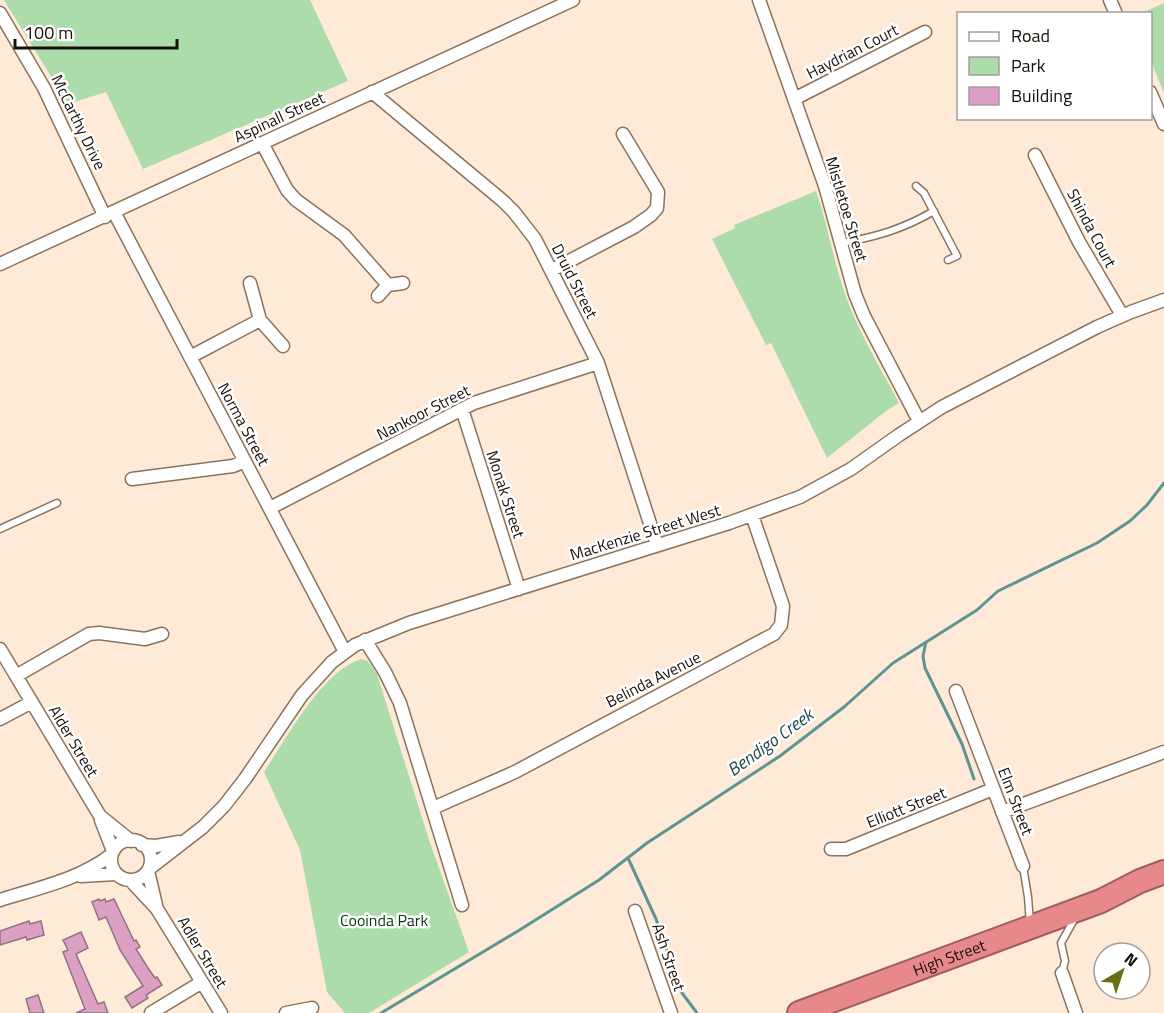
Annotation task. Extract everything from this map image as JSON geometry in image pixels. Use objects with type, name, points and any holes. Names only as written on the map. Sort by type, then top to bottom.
[{"type":"highway","name":"High Street","points":[[800,1013],[1091,905],[1164,872]]},
{"type":"highway","name":"High Street","points":[[1091,905],[1164,886]]},
{"type":"street","name":"Aspinall Street","points":[[0,264],[573,0]]},
{"type":"street","name":"Mistletoe Street","points":[[759,0],[825,186],[855,294],[864,316],[919,421]]},
{"type":"street","name":"McCarthy Drive","points":[[0,13],[44,88],[110,214]]},
{"type":"street","name":"Haydrian Court","points":[[794,99],[925,32]]},
{"type":"street","name":"Druid Street","points":[[372,92],[514,212],[535,240],[598,363],[657,545]]},
{"type":"street","points":[[1152,97],[1164,124]]},
{"type":"street","points":[[552,270],[634,227],[657,208],[658,192],[623,134]]},
{"type":"street","points":[[262,144],[287,190],[296,201],[344,235],[388,285]]},
{"type":"street","name":"Shinda Court","points":[[1035,155],[1079,242],[1122,315]]},
{"type":"street","name":"Norma Street","points":[[110,214],[190,357],[345,652]]},
{"type":"street","points":[[250,283],[260,320],[283,346]]},
{"type":"street","points":[[378,296],[388,285],[403,283]]},
{"type":"street","name":"MacKenzie Street West","points":[[149,869],[203,827],[224,807],[302,695],[324,670],[345,652],[365,640],[409,623],[752,515],[800,496],[829,482],[949,403],[1122,315],[1164,300]]},
{"type":"street","points":[[190,357],[260,320]]},
{"type":"street","name":"Nankoor Street","points":[[270,508],[486,398],[598,363]]},
{"type":"street","name":"Monak Street","points":[[462,409],[519,589]]},
{"type":"street","points":[[132,479],[233,466],[245,461]]},
{"type":"street","name":"Belinda Avenue","points":[[433,807],[515,772],[774,634],[782,625],[783,606],[752,515]]},
{"type":"street","points":[[16,676],[88,634],[99,633],[146,639],[162,634]]},
{"type":"street","points":[[365,640],[385,672],[400,703],[462,904]]},
{"type":"street","name":"Alder Street","points":[[0,649],[100,816],[136,843]]},
{"type":"street","name":"Elm Street","points":[[956,691],[1023,866]]},
{"type":"street","points":[[0,719],[32,702]]},
{"type":"street","points":[[1002,812],[1164,752]]},
{"type":"street","name":"Elliott Street","points":[[831,849],[846,849],[993,789]]},
{"type":"street","points":[[100,816],[112,853],[111,865],[116,874]]},
{"type":"street","name":"MacKenzie Street West","points":[[136,843],[161,845],[183,841]]},
{"type":"street","points":[[0,900],[74,877],[91,869],[122,842],[136,843],[151,855],[149,869],[140,878],[130,880],[116,874],[74,877]]},
{"type":"street","name":"Adler Street","points":[[149,869],[157,909]]},
{"type":"street","name":"Adler Street","points":[[130,880],[157,909],[221,1013]]},
{"type":"street","name":"Ash Street","points":[[635,911],[671,1013]]},
{"type":"street","points":[[1062,973],[1076,1013]]},
{"type":"street","points":[[152,1013],[202,982]]},
{"type":"street","points":[[286,1013],[312,1008]]},
{"type":"lane","points":[[916,186],[924,193],[957,256],[948,260]]},
{"type":"lane","points":[[840,243],[882,235],[934,211]]},
{"type":"lane","points":[[0,529],[57,503]]},
{"type":"lane","name":"Elm Street","points":[[1023,866],[1031,927]]},
{"type":"lane","points":[[1062,973],[1065,961],[1062,938],[1091,905]]},
{"type":"green space","points":[[4,0],[310,0],[348,81],[143,169],[106,92],[68,104]]},
{"type":"green space","points":[[1164,3],[1164,93],[1152,63],[1152,12],[1144,12]]},
{"type":"green space","points":[[816,191],[847,301],[899,403],[827,458],[771,343],[766,345],[712,239],[735,228],[734,225]]},
{"type":"green space","name":"Cooinda Park","points":[[361,659],[368,661],[377,674],[429,840],[469,952],[369,1013],[345,1013],[327,992],[300,850],[264,772],[294,725],[319,692],[346,666]]},
{"type":"building","points":[[99,899],[100,901],[105,899],[106,902],[114,899],[134,941],[136,940],[140,947],[136,949],[162,985],[132,1008],[125,997],[143,986],[120,950],[106,917],[99,920],[92,902]]},
{"type":"building","points":[[29,921],[30,924],[41,921],[44,935],[27,940],[26,937],[0,945],[0,931]]},
{"type":"building","points":[[81,932],[88,948],[76,954],[98,1004],[104,1002],[108,1013],[76,1013],[85,1009],[63,952],[68,950],[63,940]]},
{"type":"building","points":[[38,995],[44,1013],[30,1013],[26,999]]},
{"type":"waterway","name":"Bendigo Creek","points":[[381,1013],[599,880],[647,843],[780,756],[844,707],[893,663],[977,610],[998,591],[1097,543],[1130,521],[1147,505],[1164,483]]},
{"type":"waterway","points":[[926,642],[923,656],[925,668],[962,744],[974,779]]},
{"type":"waterway","points":[[628,858],[656,919],[682,993],[697,1013]]}]
